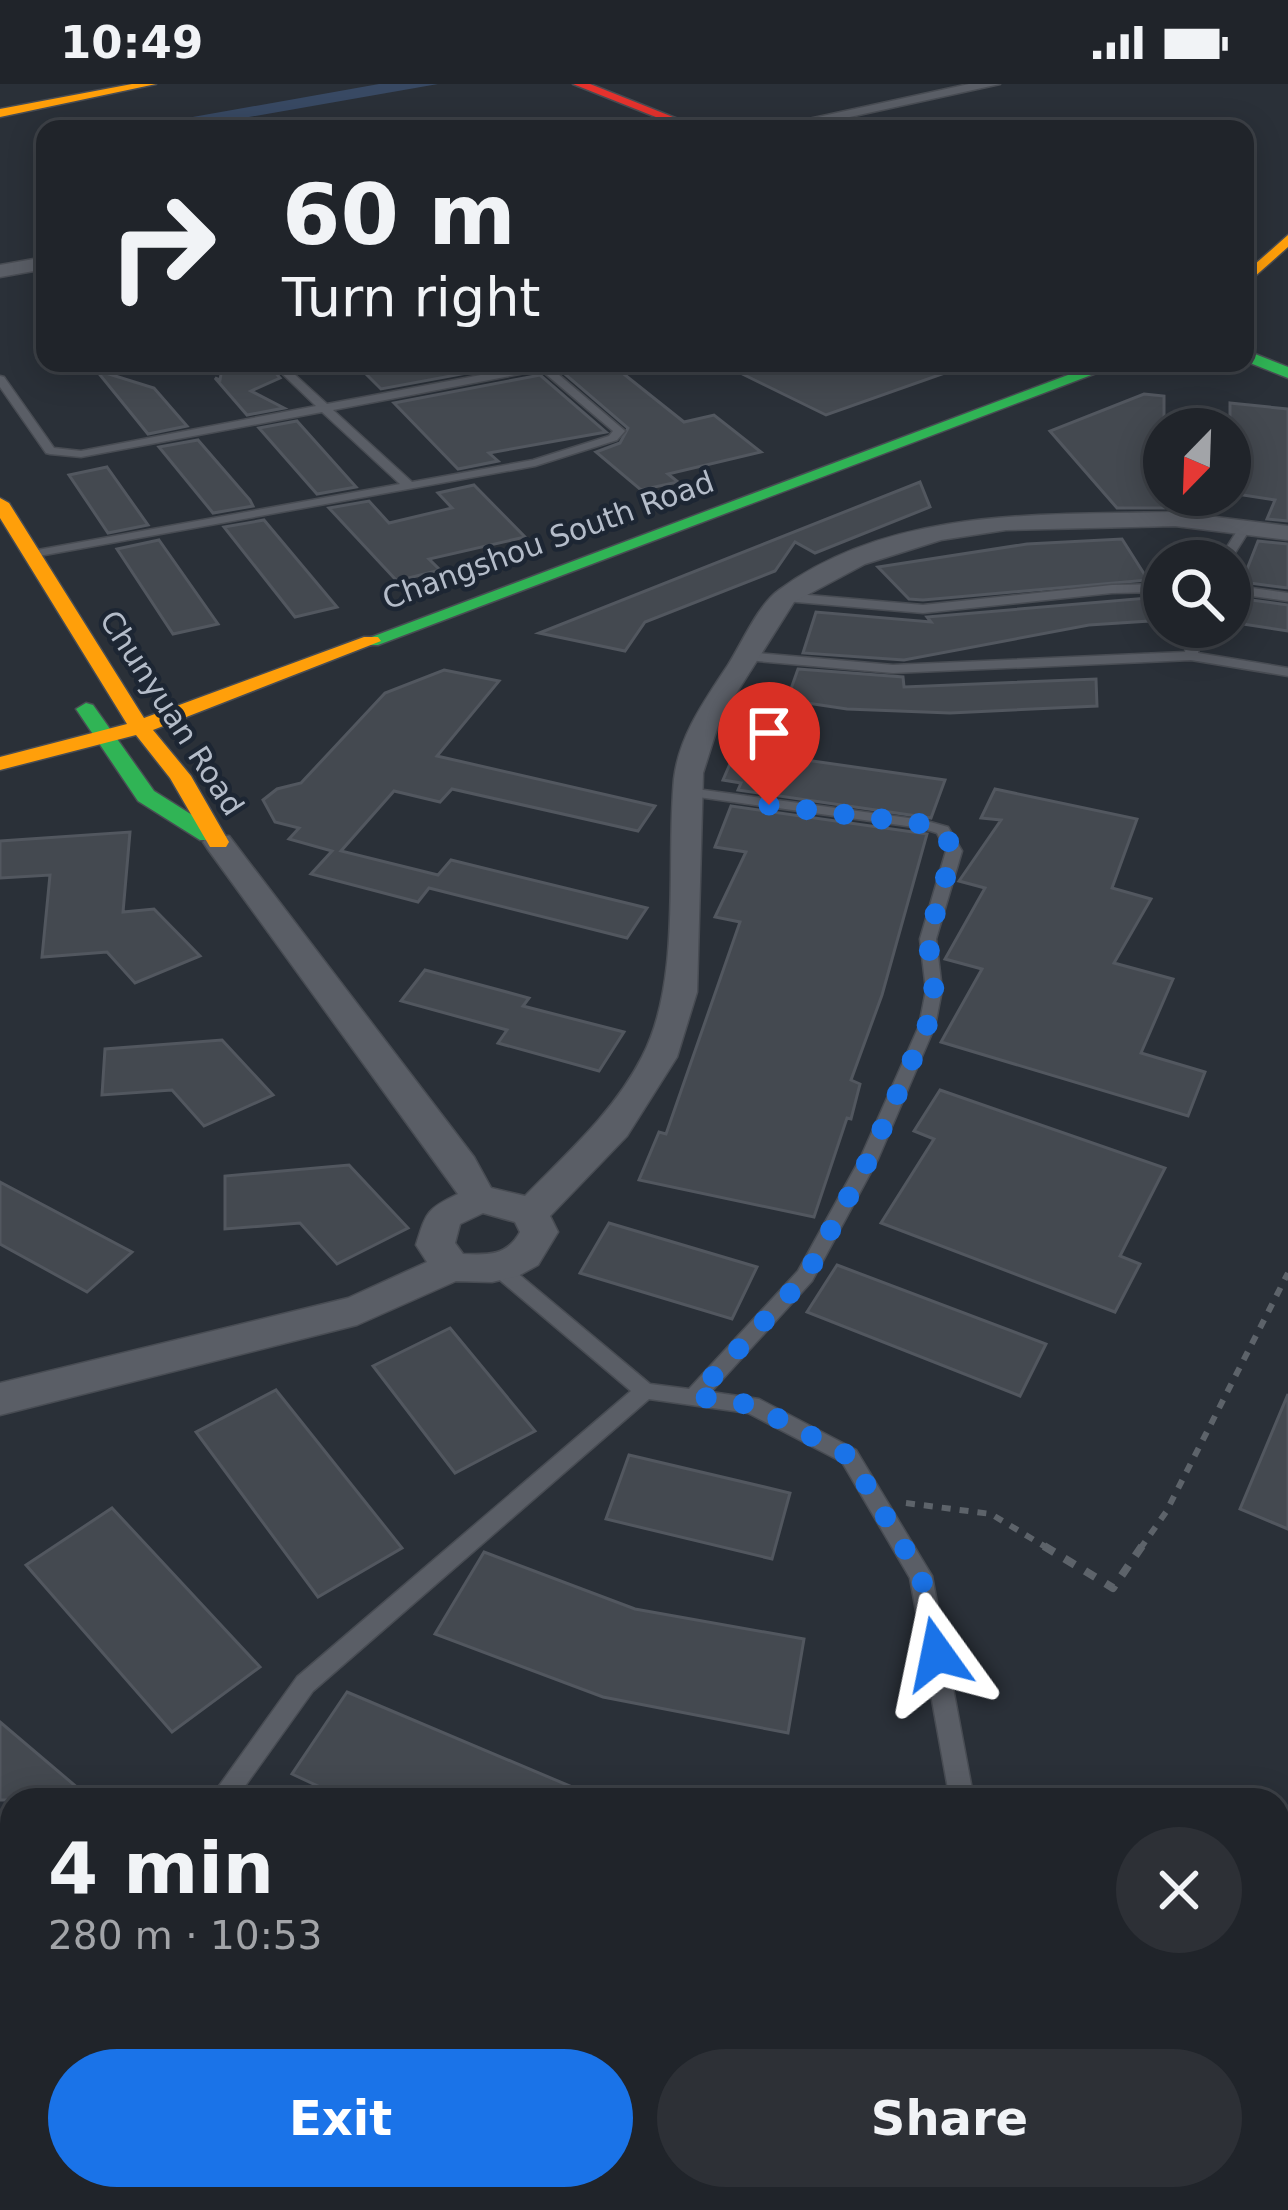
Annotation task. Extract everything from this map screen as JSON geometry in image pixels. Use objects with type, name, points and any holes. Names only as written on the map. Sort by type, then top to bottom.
[{"type":"main road","points":[[0,110],[122,84]]},
{"type":"main road","points":[[0,110],[149,84]]},
{"type":"main road","points":[[555,84],[649,120]]},
{"type":"main road","points":[[579,84],[673,120]]},
{"type":"main road","points":[[1254,272],[1288,238]]},
{"type":"main road","points":[[1254,346],[1288,359]]},
{"type":"main road","points":[[1254,360],[1288,373]]},
{"type":"main road","name":"Changshou South Road","points":[[135,720],[1046,372]]},
{"type":"main road","name":"Changshou South Road","points":[[0,764],[135,720],[1090,372]]},
{"type":"main road","name":"Chunyuan Road","points":[[0,503],[135,720],[180,776],[218,842]]},
{"type":"main road","name":"Chunyuan Road","points":[[71,683],[146,796],[218,842]]},
{"type":"main road","name":"Changshou South Road","points":[[0,745],[98,730]]},
{"type":"street","points":[[815,120],[992,84]]},
{"type":"street","points":[[0,272],[36,265]]},
{"type":"street","points":[[530,1213],[614,1126],[660,1057],[680,992],[689,773],[706,719],[785,597],[856,559],[937,533],[1006,523],[1175,519],[1288,533]]},
{"type":"street","points":[[218,842],[461,1166],[478,1199]]},
{"type":"street","points":[[0,1399],[357,1310],[452,1267],[502,1271],[533,1250],[539,1232],[530,1213],[507,1203],[478,1199],[443,1216],[435,1246],[452,1267]]},
{"type":"lane","points":[[286,372],[409,486]]},
{"type":"lane","points":[[0,379],[50,451],[63,454],[504,372]]},
{"type":"lane","points":[[32,555],[535,463],[613,438],[619,431],[607,417],[550,372]]},
{"type":"lane","points":[[1237,540],[1246,526]]},
{"type":"lane","points":[[785,597],[923,608],[1143,590]]},
{"type":"lane","points":[[1251,592],[1288,597]]},
{"type":"lane","points":[[1190,656],[1192,648]]},
{"type":"lane","points":[[746,656],[893,670],[1190,656],[1288,672]]},
{"type":"lane","points":[[689,792],[923,824],[943,830],[953,851],[928,939],[934,990],[927,1026],[869,1159],[806,1276],[695,1396]]},
{"type":"lane","points":[[502,1271],[645,1391],[752,1405],[849,1456],[921,1576],[960,1788]]},
{"type":"lane","points":[[230,1788],[305,1684],[645,1391]]},
{"type":"path","points":[[874,1498],[991,1514],[1113,1588],[1166,1512],[1288,1273]]},
{"type":"water","points":[[379,84],[438,84],[232,120],[176,120]]},
{"type":"building","points":[[98,372],[154,388],[187,426],[148,434]]},
{"type":"building","points":[[221,372],[275,372],[280,378],[251,391],[284,408],[247,415],[215,378],[220,380]]},
{"type":"building","points":[[364,372],[473,372],[381,389]]},
{"type":"building","points":[[563,372],[621,372],[684,422],[714,415],[761,452],[668,474],[678,482],[641,490],[596,452],[620,443],[628,428]]},
{"type":"building","points":[[738,372],[948,372],[826,415]]},
{"type":"building","points":[[540,375],[606,432],[489,453],[498,461],[458,469],[394,403]]},
{"type":"building","points":[[1144,394],[1164,396],[1164,408],[1143,408],[1143,508],[1117,508],[1050,431]]},
{"type":"building","points":[[1230,403],[1288,409],[1288,521],[1267,519],[1275,500],[1251,496],[1251,408],[1230,408]]},
{"type":"building","points":[[297,421],[356,487],[317,494],[259,428]]},
{"type":"building","points":[[198,440],[253,506],[213,513],[159,447]]},
{"type":"building","points":[[107,467],[148,525],[108,533],[69,475]]},
{"type":"building","points":[[920,482],[930,507],[815,553],[795,542],[775,571],[645,622],[625,651],[539,633]]},
{"type":"building","points":[[474,485],[525,537],[429,559],[440,570],[397,581],[329,508],[369,501],[389,523],[452,508],[438,493]]},
{"type":"building","points":[[264,520],[337,607],[295,617],[224,527]]},
{"type":"building","points":[[1122,539],[1143,572],[1143,580],[923,600],[909,599],[878,567],[1027,544]]},
{"type":"building","points":[[159,540],[218,624],[173,634],[117,549]]},
{"type":"building","points":[[1258,541],[1288,544],[1288,588],[1251,583],[1251,559]]},
{"type":"building","points":[[1143,598],[1143,621],[1089,625],[904,660],[803,653],[816,612],[931,622],[927,617]]},
{"type":"building","points":[[1251,600],[1288,605],[1288,631],[1251,625]]},
{"type":"building","points":[[798,669],[903,677],[904,687],[1096,679],[1097,706],[950,713],[847,709],[787,700]]},
{"type":"building","points":[[444,670],[499,681],[437,756],[655,806],[638,831],[452,789],[440,802],[394,791],[341,851],[438,875],[451,860],[647,908],[627,938],[429,888],[418,902],[311,874],[332,851],[289,839],[299,828],[275,822],[263,800],[277,789],[301,783],[385,693]]},
{"type":"building","points":[[736,750],[945,780],[931,818],[738,790],[741,783],[723,780]]},
{"type":"building","points":[[995,789],[1137,819],[1112,888],[1151,899],[1114,963],[1173,979],[1141,1053],[1205,1072],[1188,1116],[941,1042],[982,969],[945,959],[985,888],[959,881],[1001,820],[981,818]]},
{"type":"building","points":[[731,806],[927,834],[882,995],[851,1080],[860,1084],[851,1119],[847,1118],[814,1217],[639,1180],[659,1132],[666,1134],[740,922],[715,917],[746,852],[715,847]]},
{"type":"building","points":[[130,832],[123,912],[154,909],[200,956],[135,983],[107,952],[42,957],[50,875],[0,878],[0,841]]},
{"type":"building","points":[[425,970],[529,998],[523,1006],[624,1032],[599,1071],[498,1043],[507,1030],[401,1001]]},
{"type":"building","points":[[222,1040],[273,1095],[204,1126],[172,1090],[102,1095],[105,1049]]},
{"type":"building","points":[[940,1090],[1165,1168],[1120,1256],[1140,1264],[1115,1312],[881,1223],[934,1139],[914,1131]]},
{"type":"building","points":[[349,1165],[408,1228],[337,1264],[300,1223],[225,1229],[225,1176]]},
{"type":"building","points":[[0,1182],[132,1252],[87,1292],[0,1244]]},
{"type":"building","points":[[609,1223],[757,1267],[732,1319],[580,1273]]},
{"type":"building","points":[[837,1265],[1046,1344],[1020,1396],[807,1312]]},
{"type":"building","points":[[450,1328],[535,1431],[455,1473],[373,1366]]},
{"type":"building","points":[[276,1390],[402,1548],[318,1597],[196,1432]]},
{"type":"building","points":[[1288,1394],[1288,1529],[1240,1509]]},
{"type":"building","points":[[629,1455],[790,1493],[772,1559],[606,1519]]},
{"type":"building","points":[[112,1508],[260,1667],[172,1732],[26,1565]]},
{"type":"building","points":[[484,1552],[635,1609],[804,1639],[788,1733],[603,1697],[435,1634]]},
{"type":"building","points":[[347,1692],[575,1788],[322,1788],[292,1774]]},
{"type":"building","points":[[0,1722],[78,1788],[0,1788]]},
{"type":"traffic: fast","points":[[1254,359],[1288,373]]},
{"type":"traffic: fast","points":[[371,641],[1091,372]]},
{"type":"traffic: fast","points":[[86,709],[146,796],[208,835]]},
{"type":"traffic: slow","points":[[0,113],[150,84]]},
{"type":"traffic: slow","points":[[1254,272],[1288,239]]},
{"type":"traffic: slow","points":[[0,503],[129,713],[180,776],[218,842]]},
{"type":"traffic: slow","points":[[0,764],[141,727],[371,641]]},
{"type":"traffic: jam","points":[[579,84],[673,120]]},
{"type":"route","points":[[769,805],[923,824],[943,830],[953,851],[928,939],[934,990],[927,1026],[869,1159],[806,1276],[695,1396],[752,1405],[849,1456],[921,1576],[937,1654]]}]
